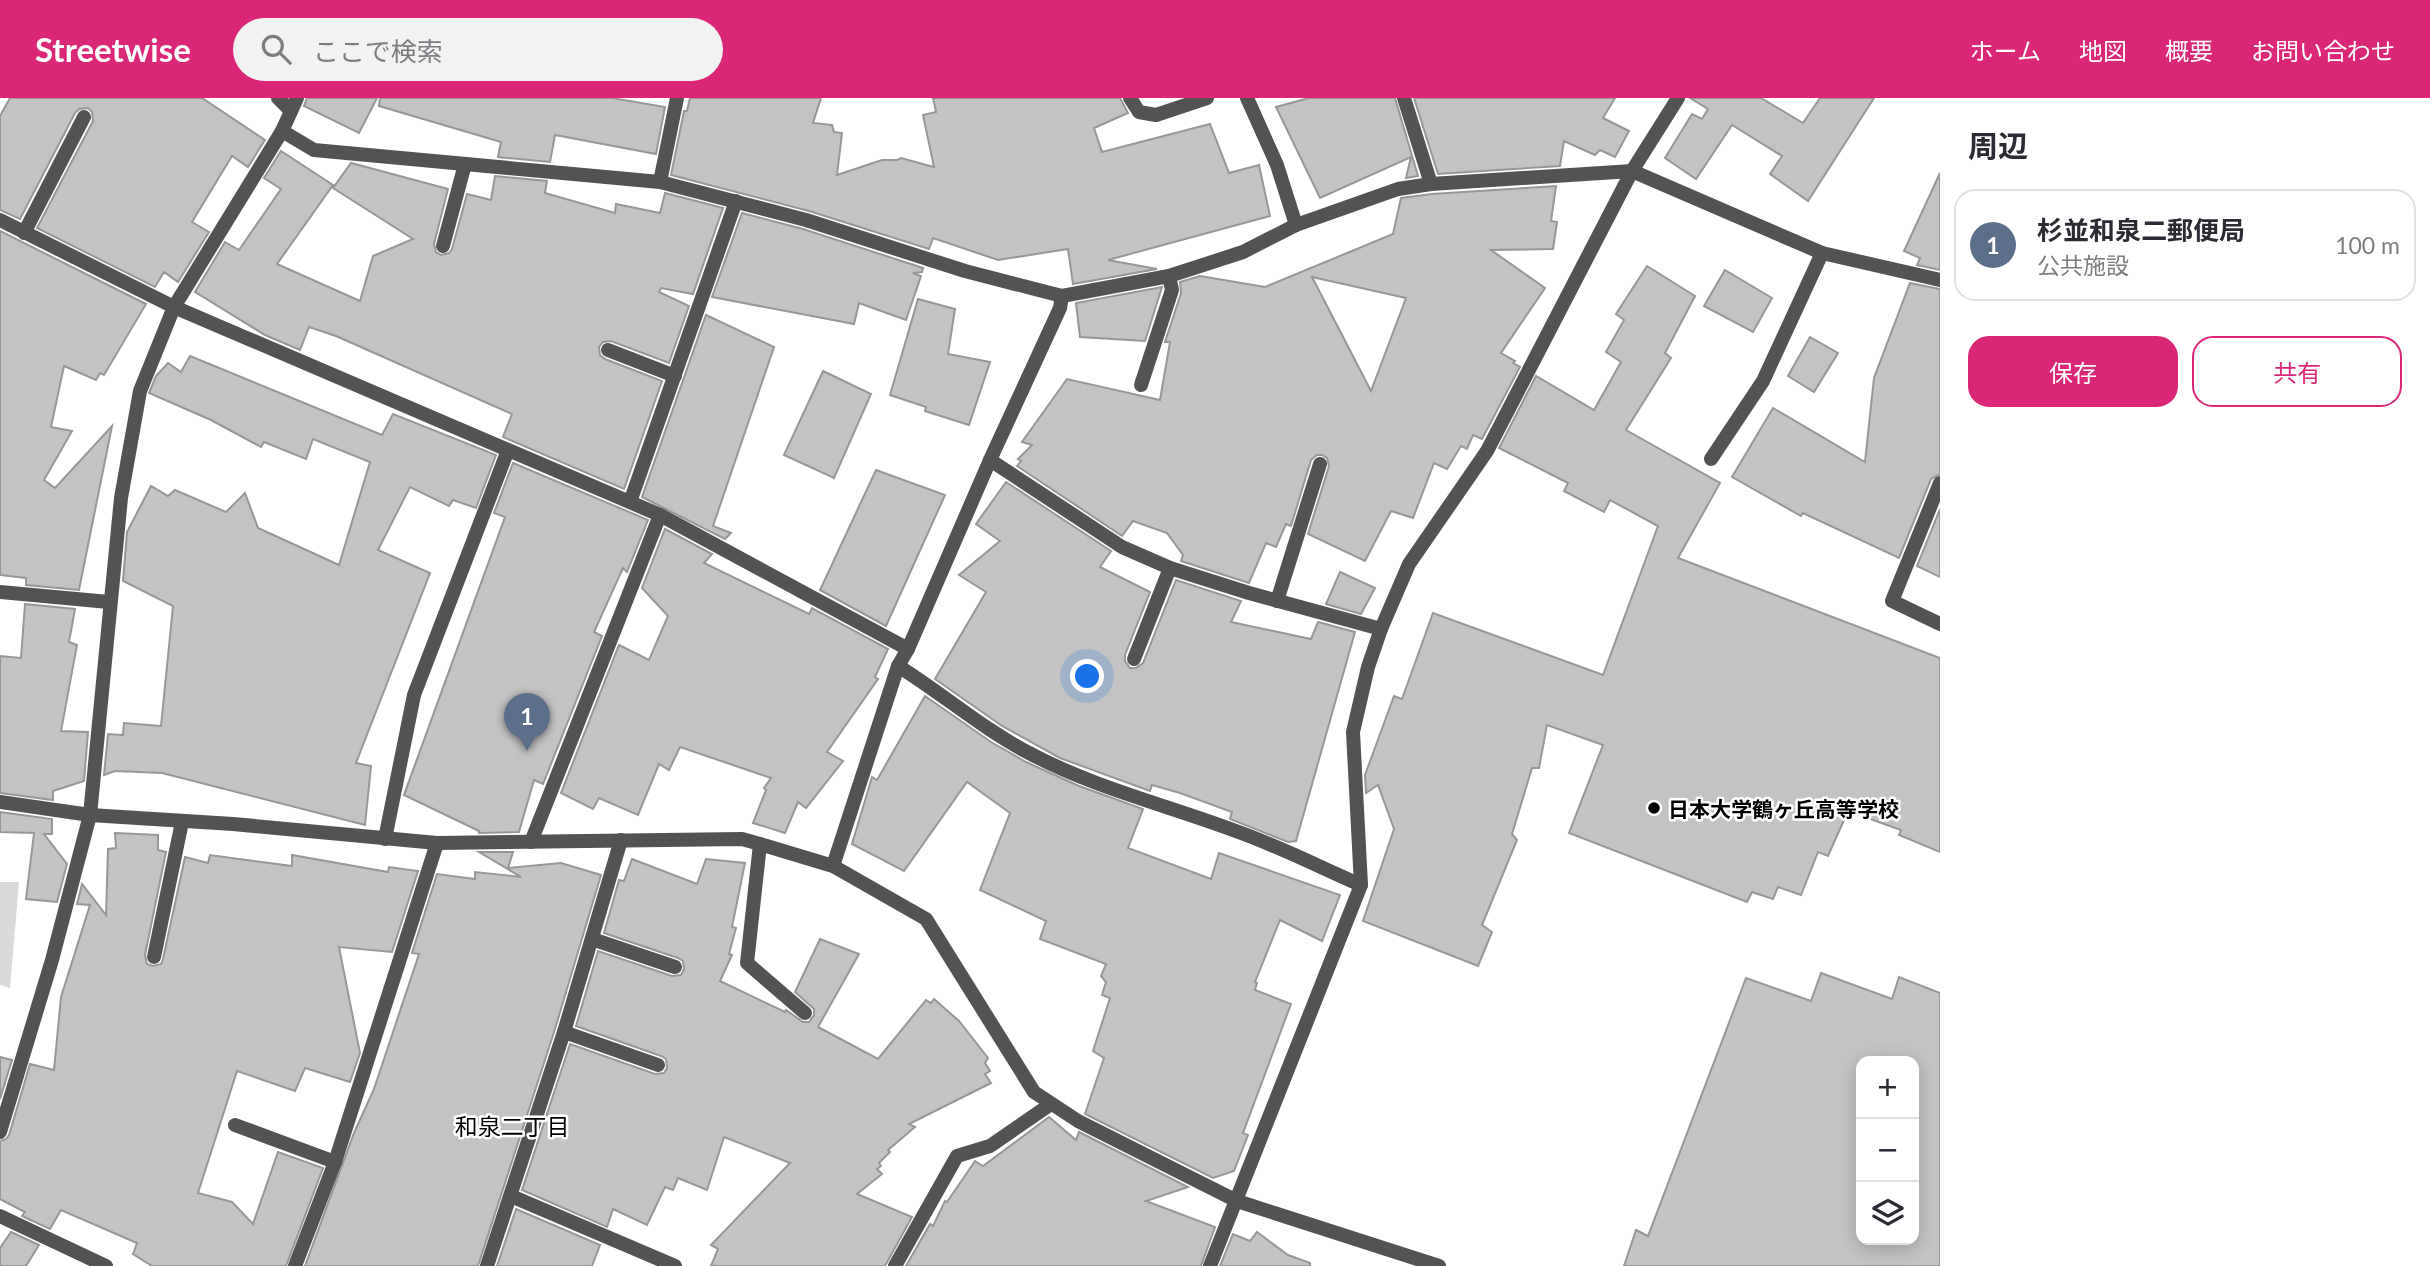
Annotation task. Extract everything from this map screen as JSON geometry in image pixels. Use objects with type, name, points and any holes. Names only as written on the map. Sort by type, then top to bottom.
[{"type":"street","points":[[0,1132],[52,960],[90,815],[121,498],[140,391],[174,307],[282,131],[294,105],[278,98]]},
{"type":"street","points":[[660,181],[677,98]]},
{"type":"street","points":[[1130,98],[1139,112],[1156,115],[1207,98]]},
{"type":"street","points":[[1247,98],[1277,165],[1296,225]]},
{"type":"street","points":[[1404,98],[1431,184]]},
{"type":"street","points":[[1210,1266],[1361,884],[1353,732],[1368,667],[1381,629],[1409,564],[1487,451],[1632,171],[1678,98]]},
{"type":"street","points":[[24,233],[84,117]]},
{"type":"street","points":[[282,131],[314,150],[660,181],[806,220],[965,271],[1062,296],[1169,276],[1243,252],[1296,225],[1398,189],[1431,184],[1632,171],[1822,253],[1940,280]]},
{"type":"street","points":[[443,246],[465,164]]},
{"type":"street","points":[[630,502],[736,201]]},
{"type":"street","points":[[0,219],[174,307],[660,515],[908,649]]},
{"type":"street","points":[[1711,459],[1763,381],[1822,253]]},
{"type":"street","points":[[1141,385],[1172,290],[1169,276]]},
{"type":"street","points":[[833,866],[898,666],[908,649],[1060,308],[1062,296]]},
{"type":"street","points":[[608,351],[675,376]]},
{"type":"street","points":[[385,839],[414,695],[508,450]]},
{"type":"street","points":[[990,460],[1122,547],[1170,568],[1381,629]]},
{"type":"street","points":[[1277,601],[1320,464]]},
{"type":"street","points":[[1940,483],[1892,601],[1940,624]]},
{"type":"street","points":[[531,842],[660,515]]},
{"type":"street","points":[[1134,659],[1170,568]]},
{"type":"street","points":[[0,592],[109,602]]},
{"type":"street","points":[[898,666],[1032,755],[1094,781],[1246,834],[1361,884]]},
{"type":"street","points":[[0,802],[90,815],[233,824],[437,843],[743,839],[833,866],[926,919],[1034,1092],[1051,1104],[1078,1121],[1237,1201],[1439,1266]]},
{"type":"street","points":[[154,957],[182,822]]},
{"type":"street","points":[[487,1266],[565,1032],[621,839]]},
{"type":"street","points":[[295,1266],[335,1162],[437,843]]},
{"type":"street","points":[[760,844],[747,963],[805,1013]]},
{"type":"street","points":[[592,939],[675,967]]},
{"type":"street","points":[[565,1032],[658,1065]]},
{"type":"street","points":[[895,1266],[957,1156],[990,1146],[1051,1104]]},
{"type":"street","points":[[235,1125],[335,1162]]},
{"type":"street","points":[[512,1196],[675,1266]]},
{"type":"street","points":[[0,1216],[106,1266]]},
{"type":"shaded area","points":[[0,882],[19,882],[10,988],[0,985]]},
{"type":"building","points":[[10,98],[202,98],[265,140],[248,167],[232,156],[192,222],[209,232],[178,282],[164,272],[155,287],[37,228],[93,121],[92,112],[88,108],[79,109],[75,113],[20,219],[0,210],[0,116]]},
{"type":"building","points":[[307,98],[377,98],[359,133],[304,106]]},
{"type":"building","points":[[380,98],[612,98],[665,107],[656,154],[555,135],[550,162],[498,157],[501,142],[379,106]]},
{"type":"building","points":[[690,98],[821,98],[813,123],[832,125],[834,132],[842,133],[837,175],[882,160],[901,158],[934,167],[923,115],[936,112],[933,98],[1120,98],[1128,113],[1094,128],[1102,152],[1210,124],[1229,173],[1259,165],[1270,216],[1108,260],[1157,269],[1073,284],[1068,249],[998,260],[933,238],[929,249],[809,211],[671,175],[684,111],[687,111]]},
{"type":"building","points":[[1309,98],[1395,98],[1418,176],[1406,178],[1411,157],[1320,198],[1276,107]]},
{"type":"building","points":[[1414,98],[1615,98],[1603,118],[1629,131],[1615,157],[1600,150],[1595,155],[1564,141],[1560,166],[1438,174]]},
{"type":"building","points":[[1690,98],[1761,98],[1803,123],[1820,98],[1874,98],[1808,201],[1770,174],[1782,156],[1732,125],[1696,179],[1665,158],[1692,114],[1702,119],[1708,109]]},
{"type":"building","points":[[281,151],[333,185],[277,264],[360,301],[373,256],[413,239],[333,188],[351,163],[448,189],[434,244],[436,252],[441,255],[452,249],[467,194],[491,200],[495,176],[547,181],[545,193],[615,213],[616,204],[660,213],[665,193],[723,208],[693,294],[661,288],[659,292],[689,306],[669,363],[611,341],[603,342],[599,347],[600,355],[605,359],[662,381],[624,489],[503,437],[512,414],[336,336],[309,327],[300,350],[265,335],[195,292],[225,242],[239,250],[281,189],[264,178]]},
{"type":"building","points":[[1940,173],[1940,270],[1917,265],[1920,258],[1904,251]]},
{"type":"building","points":[[1556,186],[1551,221],[1557,222],[1553,249],[1491,250],[1545,288],[1501,353],[1520,367],[1482,439],[1473,435],[1467,449],[1461,446],[1447,469],[1434,463],[1413,518],[1391,511],[1365,561],[1308,534],[1329,466],[1327,458],[1322,455],[1311,460],[1291,526],[1286,524],[1276,547],[1266,543],[1249,583],[1181,561],[1183,555],[1167,533],[1133,521],[1122,536],[1017,466],[1021,461],[1018,459],[1032,445],[1022,442],[1067,379],[1160,400],[1170,342],[1165,342],[1181,293],[1180,282],[1200,276],[1265,287],[1393,234],[1401,198]],"holes":[[[1312,277],[1406,298],[1371,391]]]},
{"type":"building","points":[[742,213],[803,229],[923,268],[922,272],[913,273],[921,276],[906,320],[859,303],[854,324],[712,297]]},
{"type":"building","points":[[0,231],[146,304],[104,375],[100,373],[96,380],[64,366],[51,427],[72,431],[44,480],[55,488],[112,426],[79,590],[26,585],[26,578],[0,575]]},
{"type":"building","points":[[1647,266],[1695,296],[1665,353],[1671,358],[1626,430],[1720,483],[1678,558],[1940,658],[1940,852],[1899,835],[1901,830],[1848,811],[1828,856],[1818,852],[1801,895],[1778,887],[1773,899],[1752,892],[1747,902],[1569,833],[1603,745],[1547,725],[1539,768],[1532,768],[1512,834],[1517,840],[1482,925],[1492,932],[1478,966],[1363,921],[1394,829],[1378,785],[1366,793],[1365,775],[1394,696],[1402,699],[1433,613],[1603,675],[1658,526],[1610,500],[1604,512],[1564,491],[1568,483],[1499,448],[1536,376],[1594,410],[1621,362],[1606,352],[1624,320],[1616,314]]},
{"type":"building","points":[[1725,270],[1772,298],[1753,332],[1704,306]]},
{"type":"building","points":[[1910,283],[1940,289],[1940,474],[1931,479],[1899,558],[1803,513],[1801,516],[1732,477],[1773,408],[1865,462],[1874,378]]},
{"type":"building","points":[[1162,287],[1145,341],[1080,337],[1076,303]]},
{"type":"building","points":[[918,299],[955,309],[948,354],[990,362],[969,425],[925,411],[926,407],[890,395]]},
{"type":"building","points":[[706,315],[774,347],[713,526],[731,533],[725,539],[642,497]]},
{"type":"building","points":[[1810,337],[1838,353],[1814,392],[1788,376]]},
{"type":"building","points":[[190,356],[382,435],[393,414],[496,455],[476,508],[453,500],[449,506],[410,487],[378,550],[430,573],[356,763],[371,766],[365,825],[162,773],[115,771],[104,775],[108,734],[123,735],[124,723],[161,726],[173,606],[123,581],[127,532],[151,486],[168,496],[175,490],[226,512],[245,493],[258,528],[339,565],[370,462],[313,439],[306,459],[264,442],[261,447],[211,420],[149,393],[156,376],[168,363],[181,372]]},
{"type":"building","points":[[823,371],[871,394],[834,478],[784,455]]},
{"type":"building","points":[[513,463],[648,520],[627,572],[623,568],[594,632],[602,636],[543,784],[534,780],[519,832],[479,833],[404,795],[505,517],[494,513]]},
{"type":"building","points":[[876,470],[945,495],[886,626],[820,590]]},
{"type":"building","points":[[1006,482],[1111,551],[1100,567],[1150,592],[1125,655],[1125,661],[1130,668],[1136,668],[1143,663],[1176,580],[1241,601],[1231,622],[1311,639],[1318,622],[1355,632],[1296,841],[1288,842],[1230,819],[1232,812],[1180,793],[1152,785],[1150,791],[1060,758],[1002,726],[935,679],[986,592],[959,575],[1000,541],[976,524]]},
{"type":"building","points":[[1940,509],[1940,577],[1917,566]]},
{"type":"building","points":[[665,529],[712,554],[704,563],[809,614],[812,608],[888,649],[875,677],[878,679],[827,752],[843,761],[806,808],[798,802],[785,833],[753,823],[766,790],[764,788],[771,778],[680,747],[669,770],[659,764],[638,815],[599,798],[593,809],[561,793],[619,645],[649,660],[668,616],[642,588]]},
{"type":"building","points":[[1340,572],[1375,588],[1361,614],[1326,604]]},
{"type":"building","points":[[25,604],[75,609],[69,642],[77,645],[61,731],[88,732],[84,781],[53,791],[53,800],[0,793],[0,656],[21,658]]},
{"type":"building","points":[[925,696],[991,742],[1026,762],[1079,786],[1143,809],[1128,848],[1211,879],[1219,853],[1340,895],[1322,941],[1280,920],[1255,982],[1255,990],[1291,1004],[1243,1133],[1248,1135],[1234,1171],[1213,1178],[1085,1114],[1104,1058],[1093,1051],[1110,998],[1102,995],[1106,982],[1101,976],[1106,964],[1040,939],[1046,921],[980,890],[1010,813],[967,782],[904,871],[852,844],[872,777],[877,780]]},
{"type":"building","points":[[0,812],[52,819],[52,834],[44,834],[67,864],[57,902],[26,899],[34,833],[0,832]]},
{"type":"building","points":[[115,833],[158,835],[158,850],[166,852],[145,955],[147,964],[153,966],[161,964],[163,959],[185,857],[208,863],[210,855],[292,866],[292,855],[388,872],[389,867],[418,871],[392,952],[339,947],[360,1053],[350,1082],[305,1068],[295,1091],[237,1071],[198,1193],[232,1202],[253,1224],[278,1152],[323,1168],[286,1266],[152,1266],[133,1254],[137,1243],[61,1210],[50,1229],[22,1216],[25,1212],[0,1199],[0,1141],[9,1135],[30,1064],[54,1070],[61,997],[90,905],[77,904],[82,884],[106,915],[108,849],[116,848]]},
{"type":"building","points":[[479,852],[513,852],[508,868],[561,863],[601,875],[555,1029],[478,1266],[305,1266],[354,1133],[374,1089],[419,954],[412,953],[437,874],[475,879],[475,872],[521,877]]},
{"type":"building","points":[[632,859],[697,884],[706,859],[745,863],[732,927],[736,928],[729,954],[732,955],[720,981],[785,1012],[786,1010],[803,1022],[809,1022],[814,1015],[814,1009],[795,992],[820,939],[859,954],[818,1027],[878,1059],[926,1000],[931,1003],[934,999],[959,1021],[988,1058],[985,1063],[990,1071],[985,1074],[991,1083],[909,1124],[915,1127],[888,1150],[890,1152],[879,1163],[881,1166],[877,1169],[882,1174],[857,1194],[912,1217],[885,1266],[711,1266],[718,1249],[711,1245],[790,1163],[724,1137],[707,1190],[678,1178],[673,1190],[665,1187],[647,1225],[613,1209],[607,1227],[522,1190],[570,1044],[655,1074],[664,1073],[667,1068],[666,1059],[661,1056],[576,1026],[598,951],[672,976],[681,975],[684,969],[683,961],[678,958],[604,933],[619,880],[624,881]]},
{"type":"building","points":[[1821,973],[1892,999],[1899,977],[1940,993],[1940,1266],[1624,1266],[1636,1230],[1648,1236],[1746,978],[1811,1001]]},
{"type":"building","points":[[0,1057],[12,1060],[0,1099]]},
{"type":"building","points":[[1049,1117],[1076,1140],[1079,1132],[1188,1187],[1146,1201],[1215,1227],[1201,1266],[906,1266],[930,1224],[933,1226],[945,1201],[947,1202],[975,1161],[983,1166]]},
{"type":"building","points":[[516,1209],[600,1245],[592,1266],[497,1266]]},
{"type":"building","points":[[11,1232],[39,1245],[26,1266],[0,1266],[0,1248]]},
{"type":"building","points":[[1257,1232],[1288,1255],[1310,1263],[1310,1266],[1220,1266],[1233,1234],[1250,1241]]},
{"type":"place","name":"杉並和泉二郵便局","points":[[527,751]]},
{"type":"place","name":"日本大学鶴ヶ丘高等学校","points":[[1654,808]]},
{"type":"district","name":"和泉二丁目","points":[[512,1126]]}]
